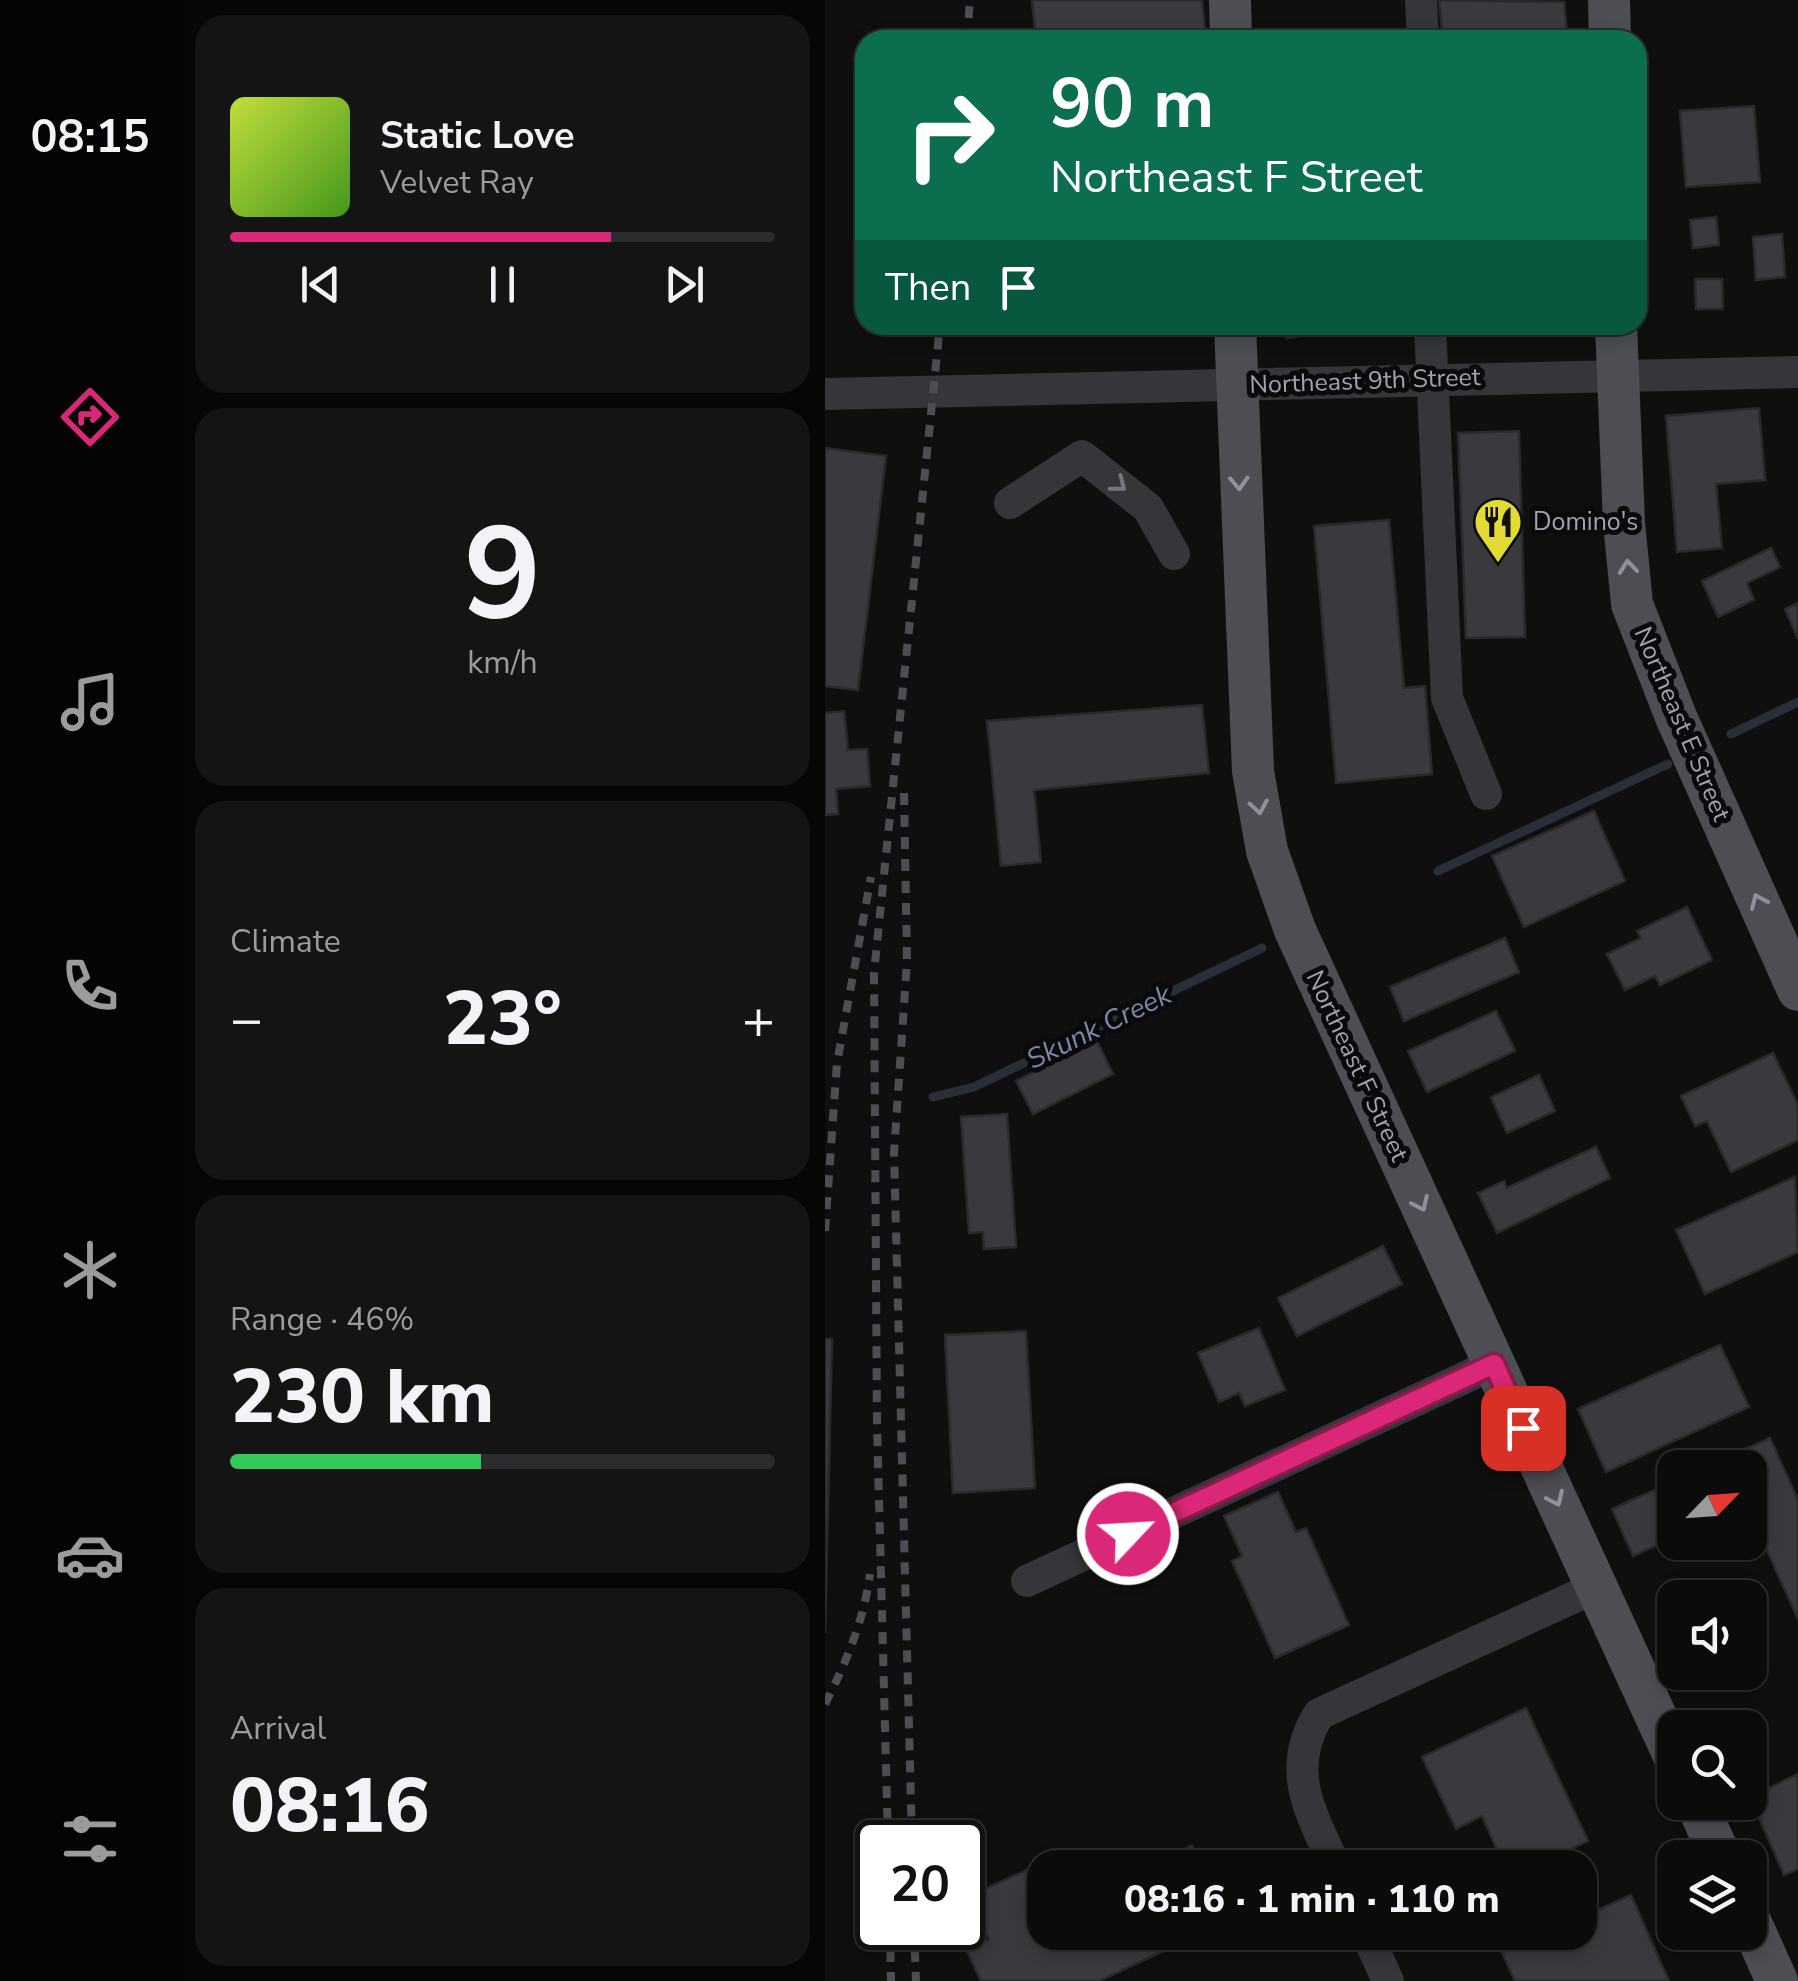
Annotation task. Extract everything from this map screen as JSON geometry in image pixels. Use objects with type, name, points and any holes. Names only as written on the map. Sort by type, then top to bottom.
[{"type":"main road","points":[[1230,0],[1231,30]]},
{"type":"main road","points":[[1609,0],[1609,30]]},
{"type":"main road","name":"Northeast F Street","points":[[1235,335],[1247,704],[1267,852],[1295,930],[1657,1719]]},
{"type":"main road","name":"Northeast E Street","points":[[1617,335],[1623,523],[1632,604],[1676,717],[1798,990]]},
{"type":"main road","points":[[1763,1950],[1777,1981]]},
{"type":"street","points":[[1421,0],[1422,30]]},
{"type":"street","points":[[1430,335],[1447,698],[1487,794]]},
{"type":"street","name":"Northeast 9th Street","points":[[825,394],[1798,372]]},
{"type":"street","points":[[1010,503],[1082,456],[1148,508],[1175,554]]},
{"type":"street","points":[[1027,1581],[1494,1364]]},
{"type":"street","points":[[1329,1850],[1301,1779],[1303,1740],[1319,1714],[1596,1587]]},
{"type":"street","points":[[1374,1950],[1389,1981]]},
{"type":"building","points":[[1032,0],[1202,0],[1205,30],[1035,30]]},
{"type":"building","points":[[1439,0],[1564,2],[1567,30],[1442,30]]},
{"type":"building","points":[[1754,106],[1760,182],[1686,187],[1680,111]]},
{"type":"building","points":[[1716,217],[1719,245],[1693,248],[1690,220]]},
{"type":"building","points":[[1782,234],[1785,277],[1756,280],[1753,237]]},
{"type":"building","points":[[1695,279],[1722,279],[1723,309],[1696,309]]},
{"type":"building","points":[[1759,408],[1765,480],[1716,484],[1722,548],[1677,552],[1666,416]]},
{"type":"building","points":[[1519,431],[1525,637],[1466,638],[1458,433]]},
{"type":"building","points":[[825,448],[886,456],[858,690],[825,686]]},
{"type":"building","points":[[1389,520],[1404,688],[1425,686],[1432,774],[1336,783],[1314,526]]},
{"type":"building","points":[[1771,548],[1780,567],[1747,583],[1754,600],[1718,617],[1702,581]]},
{"type":"building","points":[[1798,603],[1798,639],[1785,609]]},
{"type":"building","points":[[1202,705],[1209,773],[1034,790],[1041,862],[1001,866],[987,721]]},
{"type":"building","points":[[844,711],[848,750],[867,749],[870,786],[836,789],[838,814],[825,815],[825,713]]},
{"type":"building","points":[[1594,811],[1625,881],[1524,927],[1492,856]]},
{"type":"building","points":[[1687,907],[1712,960],[1660,985],[1655,976],[1625,990],[1607,954],[1641,938],[1637,931]]},
{"type":"building","points":[[1505,938],[1519,972],[1404,1021],[1390,987]]},
{"type":"building","points":[[1496,1011],[1515,1051],[1427,1092],[1408,1051]]},
{"type":"building","points":[[1097,1041],[1113,1074],[1033,1114],[1016,1081]]},
{"type":"building","points":[[1773,1053],[1798,1105],[1798,1140],[1731,1172],[1707,1121],[1695,1126],[1681,1096]]},
{"type":"building","points":[[1539,1075],[1555,1111],[1507,1133],[1491,1097]]},
{"type":"building","points":[[1007,1114],[1016,1247],[984,1249],[983,1232],[969,1233],[961,1117]]},
{"type":"building","points":[[1596,1147],[1610,1178],[1497,1233],[1478,1193],[1504,1181],[1507,1188]]},
{"type":"building","points":[[1795,1177],[1798,1252],[1705,1294],[1676,1230]]},
{"type":"building","points":[[1383,1246],[1402,1284],[1297,1336],[1278,1298]]},
{"type":"building","points":[[1259,1328],[1285,1390],[1245,1406],[1239,1393],[1219,1402],[1198,1353]]},
{"type":"building","points":[[1026,1331],[1035,1488],[953,1493],[945,1335]]},
{"type":"building","points":[[825,1339],[832,1339],[825,1633]]},
{"type":"building","points":[[1720,1345],[1749,1407],[1606,1472],[1578,1409]]},
{"type":"building","points":[[1770,1438],[1798,1500],[1798,1619],[1767,1551],[1767,1450],[1744,1450]]},
{"type":"building","points":[[1657,1489],[1657,1545],[1633,1556],[1612,1509]]},
{"type":"building","points":[[1278,1492],[1296,1532],[1306,1528],[1349,1625],[1275,1658],[1232,1561],[1242,1556],[1224,1516]]},
{"type":"building","points":[[1526,1708],[1588,1841],[1569,1850],[1497,1850],[1482,1816],[1456,1829],[1422,1757]]},
{"type":"building","points":[[1798,1774],[1798,1869],[1784,1875],[1760,1820],[1767,1820],[1767,1789]]},
{"type":"building","points":[[1027,1870],[1027,1950],[1166,1950],[1099,1981],[981,1981],[966,1950],[985,1950],[985,1941],[989,1939],[985,1930],[985,1889]]},
{"type":"building","points":[[1631,1895],[1669,1981],[1515,1981],[1502,1953],[1508,1950],[1597,1950],[1597,1910]]},
{"type":"waterway","name":"Skunk Creek","points":[[1731,734],[1798,702]]},
{"type":"waterway","name":"Skunk Creek","points":[[1438,871],[1668,764]]},
{"type":"waterway","name":"Skunk Creek","points":[[933,1097],[974,1087],[1262,948]]},
{"type":"railway","points":[[968,30],[970,0]]},
{"type":"railway","points":[[887,1820],[877,1424],[874,973],[939,335]]},
{"type":"railway","points":[[904,793],[907,961],[894,1153],[911,1820]]},
{"type":"railway","points":[[825,1231],[837,1063],[871,877]]},
{"type":"railway","points":[[825,1704],[853,1641],[870,1574]]},
{"type":"railway","points":[[890,1950],[891,1981]]},
{"type":"railway","points":[[915,1950],[916,1981]]},
{"type":"place","name":"Domino's","points":[[1498,564]]},
{"type":"route","points":[[1128,1534],[1494,1364],[1523,1428]]}]
